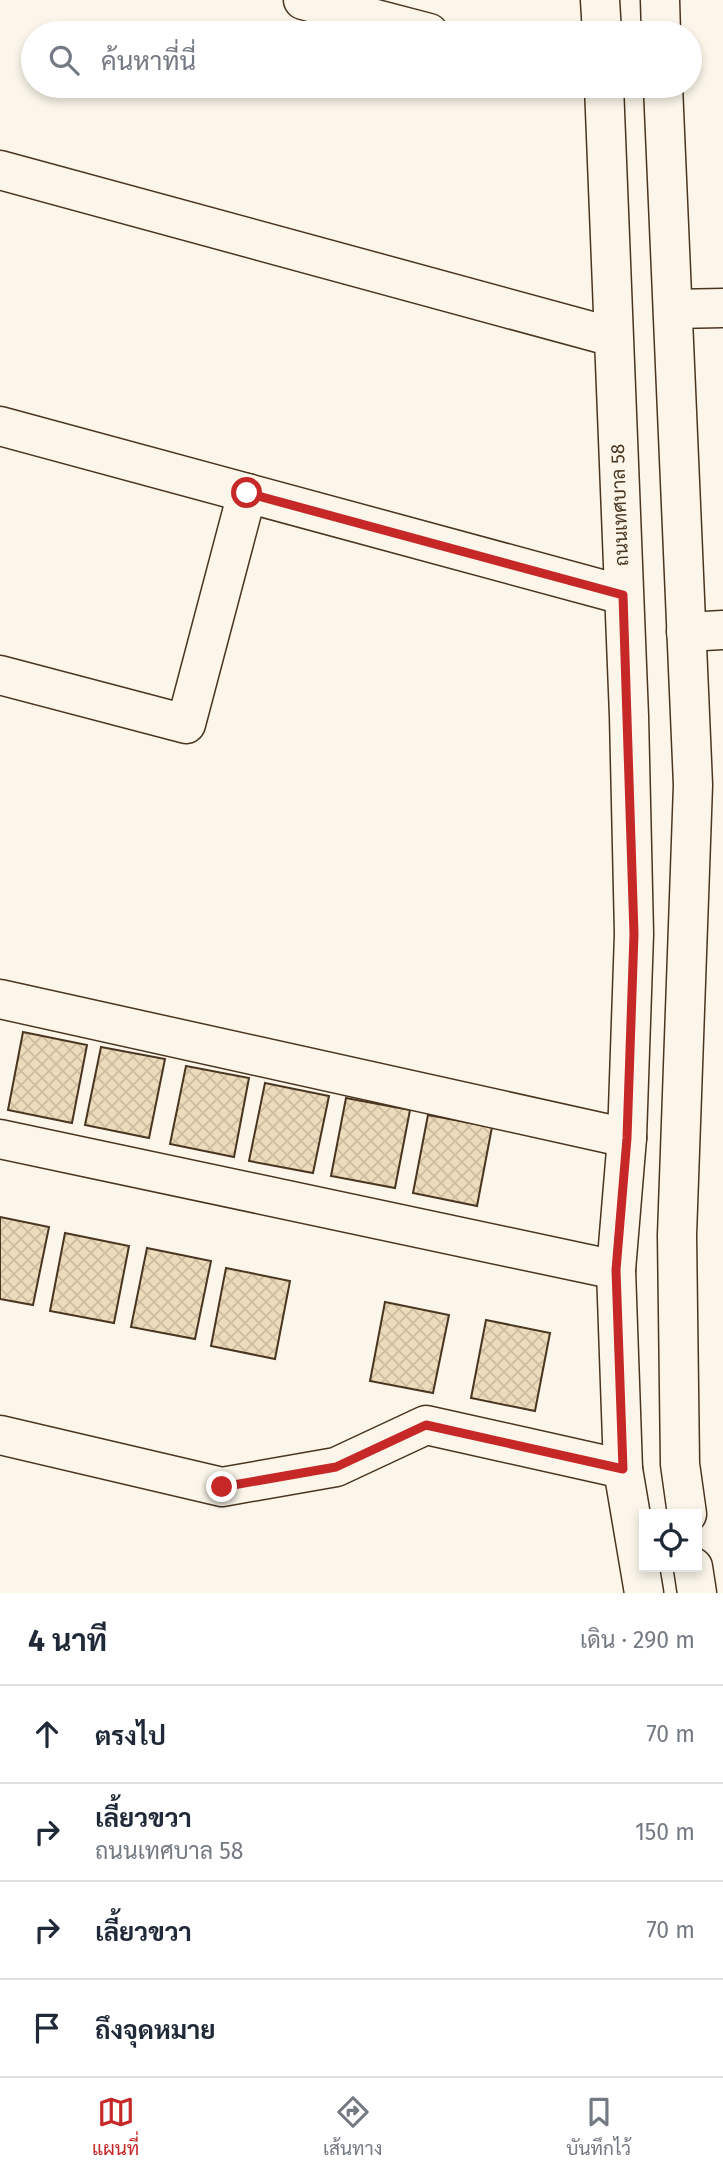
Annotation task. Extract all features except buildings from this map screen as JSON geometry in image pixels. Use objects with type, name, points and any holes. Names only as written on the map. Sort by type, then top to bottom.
[{"type":"street","points":[[303,0],[383,21]]},
{"type":"street","points":[[600,0],[601,21]]},
{"type":"street","points":[[660,0],[661,21]]},
{"type":"street","name":"ถนนเทศบาล 58","points":[[605,98],[614,299],[613,337],[634,934],[627,1138],[616,1270],[623,1469],[644,1593]]},
{"type":"street","points":[[664,98],[693,841],[677,1300],[680,1464],[686,1509]]},
{"type":"street","points":[[0,170],[613,337]]},
{"type":"street","points":[[673,309],[723,308]]},
{"type":"street","points":[[0,426],[623,595]]},
{"type":"street","points":[[0,675],[186,724],[247,493]]},
{"type":"street","points":[[685,632],[723,629]]},
{"type":"street","points":[[0,999],[627,1138]]},
{"type":"street","points":[[0,1139],[616,1270]]},
{"type":"street","points":[[0,1435],[222,1487],[336,1467],[426,1425],[623,1469]]},
{"type":"street","points":[[694,1572],[696,1593]]},
{"type":"route","points":[[222,1487],[336,1467],[426,1425],[623,1469],[616,1270],[627,1138],[634,934],[623,595],[247,493]]}]
